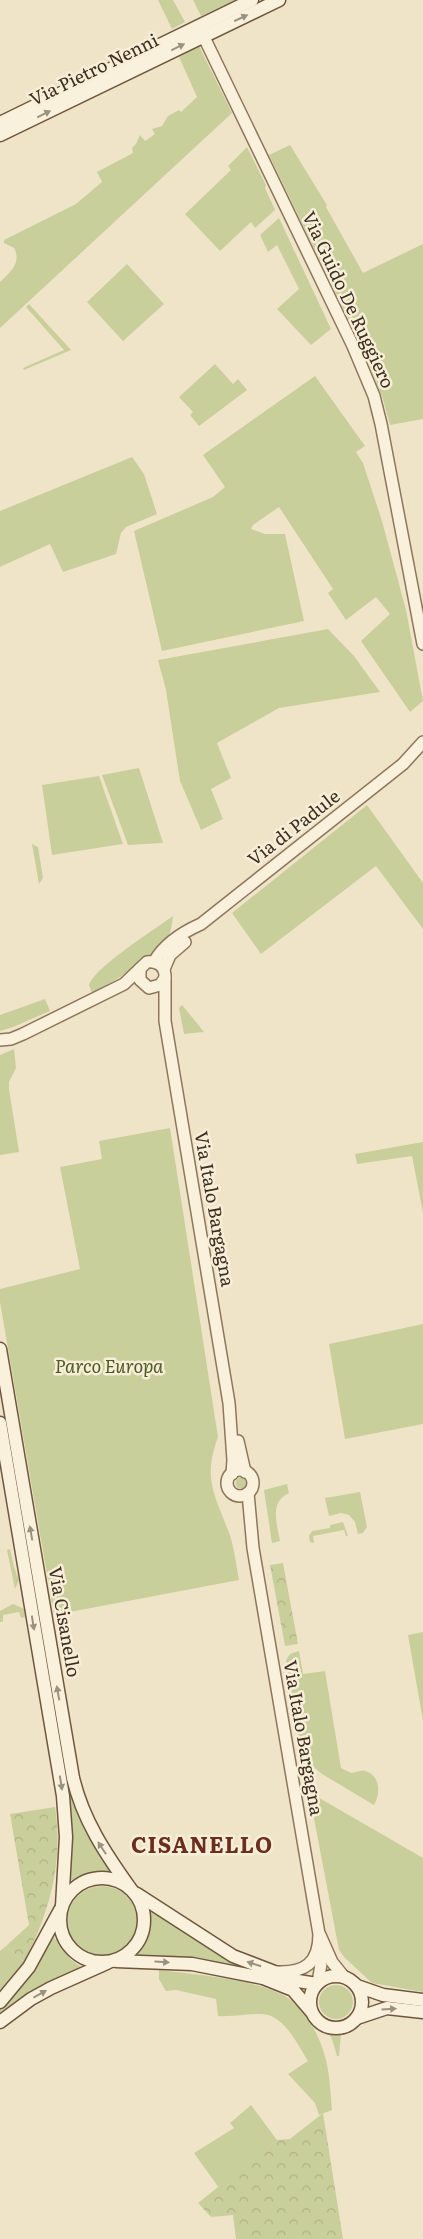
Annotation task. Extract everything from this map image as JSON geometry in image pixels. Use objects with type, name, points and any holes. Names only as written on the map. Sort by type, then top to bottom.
[{"type":"main road","points":[[200,30],[252,0]]},
{"type":"main road","points":[[200,30],[279,0]]},
{"type":"main road","name":"Via Pietro Nenni","points":[[0,123],[200,30]]},
{"type":"main road","name":"Via Pietro Nenni","points":[[0,135],[200,30]]},
{"type":"main road","name":"Via Cisanello","points":[[0,1349],[72,1778],[96,1839],[132,1890]]},
{"type":"main road","name":"Via Cisanello","points":[[0,1423],[63,1796],[66,1837],[62,1907]]},
{"type":"main road","points":[[0,2002],[29,1967],[74,1888],[93,1878],[115,1879],[227,1953],[298,1981],[317,1983],[331,1976],[344,1977],[357,1986],[383,1995],[423,2000]]},
{"type":"main road","points":[[0,2022],[51,1988],[129,1953],[136,1946],[143,1933],[144,1914],[142,1904],[132,1890]]},
{"type":"main road","points":[[62,1907],[61,1931],[66,1942],[73,1951],[88,1960],[192,1964],[260,1978],[292,1990],[312,2011],[319,2022],[333,2028],[344,2027],[356,2018],[387,2008],[423,2012]]},
{"type":"main road","points":[[312,2011],[310,1997],[317,1983]]},
{"type":"main road","points":[[356,2018],[362,2002],[357,1986]]},
{"type":"street","name":"Via Guido De Ruggiero","points":[[200,30],[353,346],[374,396],[390,469],[423,644]]},
{"type":"street","name":"Via di Padule","points":[[154,962],[167,946],[189,929],[201,924],[408,760],[423,742]]},
{"type":"street","name":"Via di Padule","points":[[408,760],[423,753]]},
{"type":"street","name":"Via di Padule","points":[[164,974],[170,955],[194,935],[201,924]]},
{"type":"street","points":[[0,1047],[5,1040],[124,984],[147,962],[154,962],[164,974],[160,985],[147,987],[124,984]]},
{"type":"street","points":[[140,969],[139,978],[147,987]]},
{"type":"street","name":"Via Italo Bargagna","points":[[164,974],[165,1021],[229,1403],[245,1472]]},
{"type":"street","name":"Via Italo Bargagna","points":[[147,987],[165,1021]]},
{"type":"street","name":"Via Italo Bargagna","points":[[229,1403],[233,1455],[232,1474]]},
{"type":"street","points":[[238,1471],[245,1472],[252,1482],[251,1488],[242,1494],[228,1486],[228,1479],[238,1471]]},
{"type":"street","name":"Via Italo Bargagna","points":[[242,1494],[253,1548],[319,1938],[321,1964],[317,1983]]},
{"type":"street","points":[[276,1972],[292,1972],[304,1969],[315,1956],[319,1938]]},
{"type":"street","name":"Via Italo Bargagna","points":[[319,1938],[332,1962],[344,1977]]},
{"type":"green space","points":[[158,0],[173,0],[185,22],[172,29]]},
{"type":"green space","points":[[193,0],[235,0],[201,16]]},
{"type":"green space","points":[[199,46],[232,113],[0,328],[0,282],[14,267],[17,258],[14,248],[4,243],[4,240],[76,204],[102,182],[97,172],[133,153],[132,148],[140,135],[145,141],[155,134],[152,129],[162,126],[168,116],[179,110],[181,112],[197,97],[179,57]]},
{"type":"green space","points":[[290,145],[327,205],[326,207],[363,273],[423,244],[423,419],[390,425],[383,399],[360,343],[269,155]]},
{"type":"green space","points":[[247,147],[266,185],[265,188],[275,210],[255,228],[251,222],[220,251],[185,214],[231,170],[228,166]]},
{"type":"green space","points":[[279,218],[331,329],[311,345],[277,309],[299,289],[277,245],[268,252],[260,235]]},
{"type":"green space","points":[[127,264],[164,304],[123,341],[87,302]]},
{"type":"green space","points":[[29,304],[71,350],[24,370],[23,368],[64,350],[26,307]]},
{"type":"green space","points":[[215,364],[233,384],[238,379],[247,390],[199,426],[190,415],[193,412],[179,397]]},
{"type":"green space","points":[[315,376],[365,446],[356,452],[363,463],[382,521],[406,610],[423,701],[410,712],[361,641],[390,614],[376,597],[346,620],[328,593],[333,589],[279,507],[253,525],[251,529],[265,534],[285,534],[304,621],[162,651],[134,531],[213,497],[225,487],[203,455]]},
{"type":"green space","points":[[132,457],[144,474],[157,514],[126,527],[121,533],[116,554],[63,572],[50,544],[0,567],[0,511]]},
{"type":"green space","points":[[328,629],[354,656],[380,692],[279,708],[217,743],[231,778],[211,789],[223,819],[201,830],[180,781],[166,690],[158,660]]},
{"type":"green space","points":[[139,768],[163,843],[128,845],[102,775]]},
{"type":"green space","points":[[99,776],[123,844],[52,855],[42,785]]},
{"type":"green space","points":[[367,805],[423,883],[423,929],[376,866],[261,954],[232,913]]},
{"type":"green space","points":[[32,844],[38,847],[43,878],[39,884]]},
{"type":"green space","points":[[173,916],[169,936],[159,948],[131,970],[92,993],[89,985],[102,968]]},
{"type":"green space","points":[[45,999],[50,1011],[0,1031],[0,1015]]},
{"type":"green space","points":[[182,1005],[204,1032],[184,1034],[179,1008]]},
{"type":"green space","points":[[14,1049],[16,1068],[9,1082],[9,1089],[19,1152],[0,1155],[0,1055]]},
{"type":"green space","name":"Parco Europa","points":[[170,1128],[218,1437],[211,1464],[212,1485],[232,1542],[239,1580],[54,1615],[0,1302],[0,1289],[80,1269],[60,1167],[102,1159],[99,1141]]},
{"type":"green space","points":[[423,1142],[423,1213],[412,1156],[357,1164],[355,1154]]},
{"type":"green space","points":[[423,1324],[423,1424],[345,1439],[329,1344]]},
{"type":"green space","points":[[241,1477],[247,1483],[241,1489],[235,1483]]},
{"type":"green space","points":[[287,1484],[289,1493],[279,1502],[276,1514],[280,1541],[272,1543],[264,1490]]},
{"type":"green space","points":[[360,1492],[367,1527],[363,1533],[358,1534],[355,1522],[349,1515],[341,1513],[329,1516],[325,1498]]},
{"type":"green space","points":[[343,1522],[348,1536],[346,1536],[344,1530],[313,1536],[314,1543],[310,1542],[309,1536],[312,1531],[330,1528],[330,1525]]},
{"type":"green space","points":[[10,1549],[19,1580],[15,1589],[7,1550]]},
{"type":"green space","points":[[283,1563],[298,1644],[285,1646],[270,1565]]},
{"type":"green space","points":[[13,1604],[24,1609],[25,1617],[21,1618],[19,1612],[3,1615],[3,1622],[0,1622],[0,1611]]},
{"type":"green space","points":[[423,1632],[423,1721],[408,1635]]},
{"type":"green space","points":[[299,1651],[303,1674],[325,1671],[341,1768],[351,1773],[368,1772],[375,1778],[378,1792],[374,1805],[322,1774],[307,1761],[300,1746],[286,1660],[290,1654]]},
{"type":"green space","points":[[66,1783],[69,1783],[111,1872],[89,1874],[69,1881]]},
{"type":"green space","points":[[309,1792],[423,1858],[423,1992],[372,1983],[339,1950]]},
{"type":"green space","points":[[55,1807],[57,1827],[56,1868],[41,1925],[24,1962],[6,1946],[29,1925],[10,1814]]},
{"type":"green space","points":[[102,1886],[115,1889],[127,1896],[134,1908],[137,1921],[134,1934],[127,1946],[115,1953],[102,1956],[89,1953],[77,1946],[70,1934],[67,1921],[70,1908],[77,1896],[89,1889]]},
{"type":"green space","points":[[150,1910],[222,1956],[254,1970],[136,1957],[149,1931]]},
{"type":"green space","points":[[53,1936],[70,1959],[84,1969],[0,2016],[0,2008],[16,1992]]},
{"type":"green space","points":[[6,1946],[24,1962],[0,1994],[0,1951]]},
{"type":"green space","points":[[159,1970],[248,1983],[281,1994],[292,2001],[307,2018],[322,2046],[329,2074],[332,2110],[319,2115],[315,2103],[288,2074],[308,2061],[283,2024],[269,2015],[261,2014],[218,2016],[216,1999],[176,1990],[166,1991],[159,1979]]},
{"type":"green space","points":[[336,1985],[343,1986],[348,1990],[352,1995],[352,2009],[348,2014],[343,2018],[336,2019],[329,2018],[324,2014],[320,2009],[319,2002],[320,1995],[324,1990],[329,1986]]},
{"type":"green space","points":[[328,2033],[341,2034],[339,2056],[337,2056],[332,2039]]},
{"type":"green space","points":[[251,2105],[277,2140],[219,2188],[194,2153],[234,2128],[230,2123]]},
{"type":"green space","points":[[323,2113],[343,2239],[236,2239],[233,2215],[211,2217],[198,2203],[277,2140],[290,2139]]},
{"type":"district","name":"CISANELLO","points":[[202,1845]]}]
